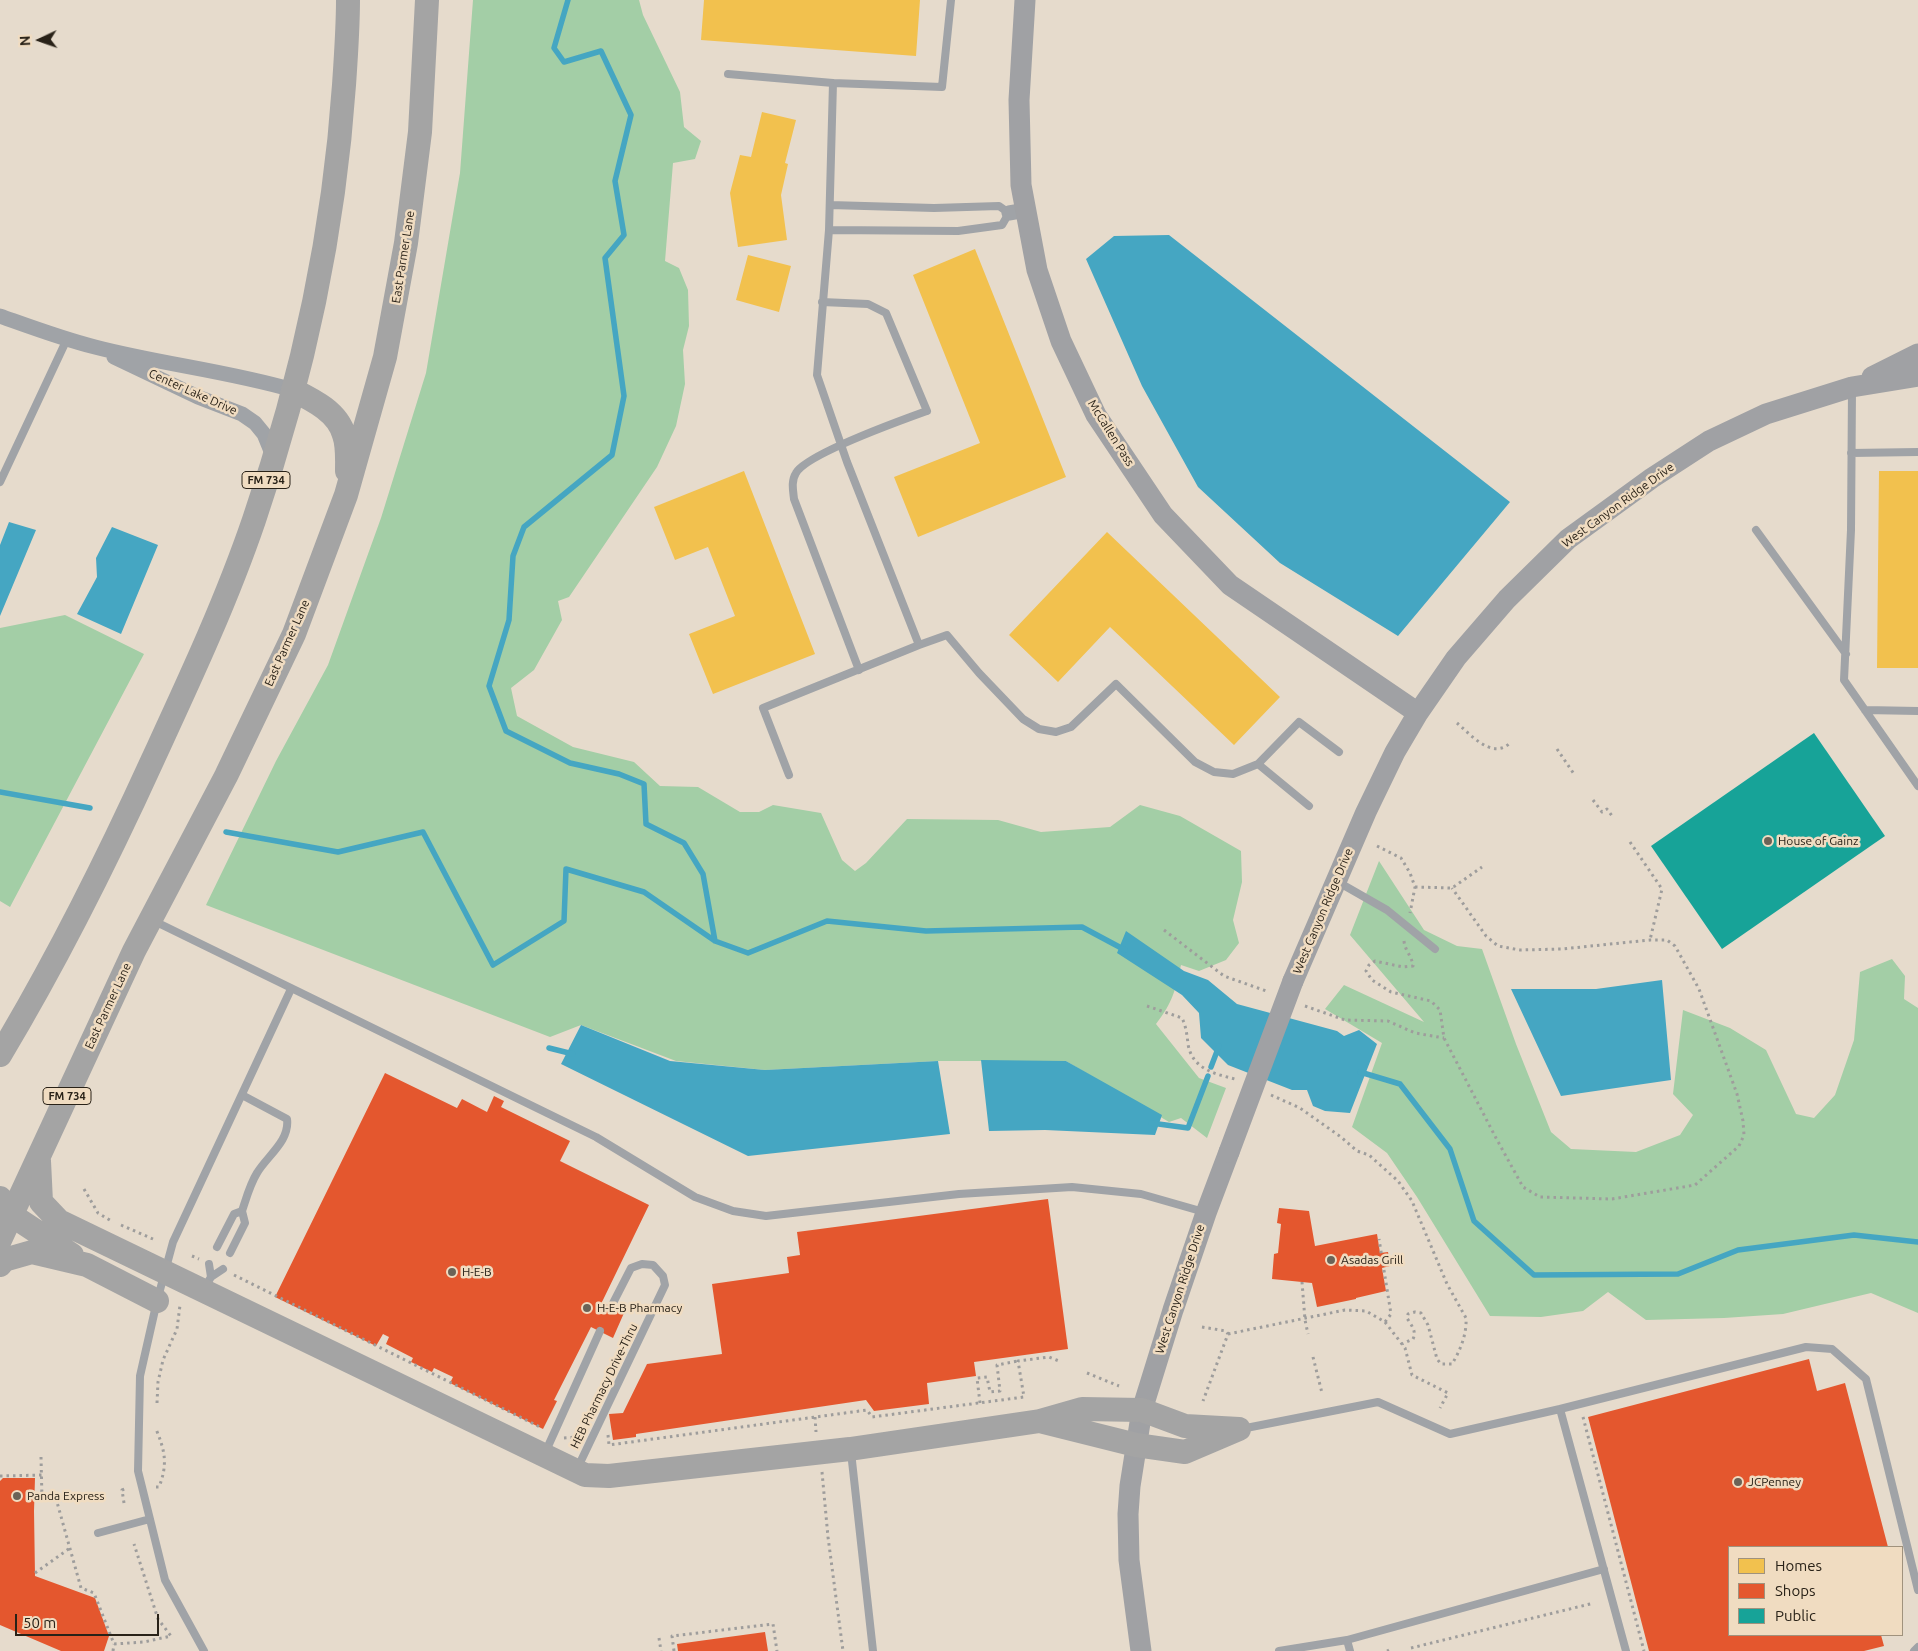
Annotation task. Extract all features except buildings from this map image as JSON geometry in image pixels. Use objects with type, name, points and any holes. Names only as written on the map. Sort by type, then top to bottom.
[{"type":"main road","name":"FM 734","points":[[0,1055],[36,995],[87,898],[177,707],[214,622],[254,521],[293,390],[310,321],[331,209],[341,126],[348,0]]},
{"type":"main road","name":"East Parmer Lane","points":[[0,1240],[6,1207],[38,1156],[134,951],[226,776],[294,634],[346,495],[385,357],[406,243],[420,132],[427,0]]},
{"type":"main road","points":[[293,390],[310,398],[328,411],[342,429],[345,436],[346,495]]},
{"type":"main road","points":[[38,1156],[41,1202],[59,1221],[165,1271],[207,1283],[585,1475],[608,1476],[850,1449],[1040,1421],[1082,1409],[1142,1410],[1185,1426],[1239,1429]]},
{"type":"main road","points":[[6,1207],[87,1265],[168,1303]]},
{"type":"main road","points":[[0,1266],[4,1260],[32,1252],[87,1265]]},
{"type":"main road","points":[[1040,1421],[1136,1445],[1185,1452],[1239,1429]]},
{"type":"street","name":"McCallen Pass","points":[[1025,0],[1018,100],[1021,185],[1017,211],[1061,341],[1096,415],[1163,515],[1230,585],[1418,713]]},
{"type":"street","name":"Center Lake Drive","points":[[0,316],[95,347],[206,369],[293,390]]},
{"type":"street","name":"Center Lake Drive","points":[[95,347],[198,397],[242,414],[255,423],[264,434],[274,456]]},
{"type":"street","name":"West Canyon Ridge Drive","points":[[1852,387],[1918,354]]},
{"type":"street","name":"West Canyon Ridge Drive","points":[[1141,1651],[1129,1560],[1129,1496],[1142,1410],[1206,1213],[1293,981],[1366,812],[1391,761],[1418,713],[1456,658],[1507,599],[1568,539],[1652,478],[1709,441],[1766,414],[1852,387],[1918,376]]},
{"type":"lane","points":[[728,74],[833,83],[942,87],[951,0]]},
{"type":"lane","points":[[833,83],[829,230],[817,375],[841,445],[919,646]]},
{"type":"lane","points":[[830,205],[934,208],[999,206],[1017,211]]},
{"type":"lane","points":[[829,230],[958,231],[1002,225],[1017,211]]},
{"type":"lane","points":[[822,302],[868,304],[886,313],[927,411],[841,445],[805,463],[796,472],[792,484],[794,499],[859,670]]},
{"type":"lane","points":[[0,482],[67,339]]},
{"type":"lane","points":[[1852,387],[1851,530],[1844,680],[1918,786]]},
{"type":"lane","points":[[1851,454],[1918,452]]},
{"type":"lane","points":[[1756,530],[1846,654]]},
{"type":"lane","points":[[789,775],[763,708],[947,635],[979,673],[1023,719],[1039,729],[1056,732],[1071,727],[1116,684],[1195,762],[1214,772],[1233,774],[1258,764],[1299,722],[1339,752]]},
{"type":"lane","points":[[1865,710],[1918,711]]},
{"type":"lane","points":[[1258,764],[1309,806]]},
{"type":"lane","points":[[1336,881],[1388,910],[1435,949]]},
{"type":"lane","points":[[151,919],[596,1137],[695,1197],[733,1211],[766,1216],[959,1194],[1072,1187],[1141,1194],[1206,1213]]},
{"type":"lane","points":[[204,1651],[165,1580],[138,1471],[140,1376],[168,1303],[165,1271],[173,1242],[291,989]]},
{"type":"lane","points":[[230,1253],[245,1223],[242,1211],[256,1174],[283,1139],[288,1126],[287,1118],[242,1095]]},
{"type":"lane","points":[[217,1247],[234,1214],[242,1211]]},
{"type":"lane","points":[[207,1283],[209,1264]]},
{"type":"lane","name":"HEB Pharmacy Drive-Thru","points":[[576,1470],[665,1286],[663,1276],[654,1265],[642,1264],[631,1268],[612,1307]]},
{"type":"lane","points":[[207,1283],[223,1270]]},
{"type":"lane","name":"HEB Pharmacy Drive-Thru","points":[[544,1455],[600,1331]]},
{"type":"lane","points":[[1239,1429],[1378,1402],[1450,1434],[1560,1409],[1806,1347],[1832,1349],[1866,1379],[1918,1590]]},
{"type":"lane","points":[[1560,1409],[1626,1651]]},
{"type":"lane","points":[[850,1449],[873,1651]]},
{"type":"lane","points":[[98,1533],[150,1519]]},
{"type":"lane","points":[[1279,1651],[1347,1640],[1604,1570]]},
{"type":"lane","points":[[1347,1640],[1350,1651]]},
{"type":"lane","points":[[1914,1651],[1918,1647]]},
{"type":"path","points":[[1457,723],[1487,747],[1496,750],[1504,748],[1508,744]]},
{"type":"path","points":[[1556,749],[1574,774]]},
{"type":"path","points":[[1593,800],[1602,812],[1607,809],[1612,816]]},
{"type":"path","points":[[1630,842],[1662,889],[1650,940]]},
{"type":"path","points":[[1377,846],[1401,858],[1410,873],[1414,887],[1404,942],[1405,948],[1412,958],[1413,966],[1404,967],[1374,961],[1366,971],[1372,980],[1391,992],[1431,1001],[1440,1010],[1444,1038],[1524,1187],[1540,1197],[1612,1199],[1695,1185],[1739,1146],[1744,1135],[1743,1120],[1737,1094],[1699,989],[1675,946],[1668,940],[1650,940],[1554,949],[1520,950],[1498,946],[1486,936],[1452,888]]},
{"type":"path","points":[[1414,887],[1452,888],[1482,867]]},
{"type":"path","points":[[1147,1006],[1182,1018],[1187,1034],[1188,1046],[1194,1059],[1202,1068],[1209,1072],[1240,1081]]},
{"type":"path","points":[[1265,1093],[1300,1108],[1341,1137],[1357,1151],[1369,1155],[1398,1180],[1412,1201],[1448,1284],[1466,1318],[1466,1324],[1459,1352],[1452,1364],[1442,1364],[1437,1359],[1428,1325],[1421,1313],[1414,1312],[1408,1314],[1407,1318],[1414,1330],[1415,1336],[1413,1339],[1402,1344]]},
{"type":"path","points":[[84,1189],[98,1212],[114,1222],[153,1239]]},
{"type":"path","points":[[1379,1239],[1391,1314],[1386,1322]]},
{"type":"path","points":[[192,1256],[209,1264]]},
{"type":"path","points":[[223,1270],[540,1427]]},
{"type":"path","points":[[1302,1282],[1304,1320],[1308,1334]]},
{"type":"path","points":[[157,1403],[158,1382],[163,1360],[177,1329],[168,1303]]},
{"type":"path","points":[[1202,1327],[1226,1331],[1228,1334],[1304,1320],[1345,1310],[1358,1310],[1374,1314],[1386,1322],[1402,1344],[1412,1375],[1448,1392],[1440,1408]]},
{"type":"path","points":[[1203,1402],[1228,1334]]},
{"type":"path","points":[[980,1403],[977,1378],[987,1377],[990,1392],[1000,1391],[997,1365],[1049,1357],[1059,1361]]},
{"type":"path","points":[[1314,1357],[1322,1392]]},
{"type":"path","points":[[601,1433],[608,1432],[609,1445],[867,1410],[872,1417],[1024,1397],[1018,1361]]},
{"type":"path","points":[[1087,1373],[1119,1386]]},
{"type":"path","points":[[1582,1416],[1644,1651]]},
{"type":"path","points":[[815,1417],[816,1432]]},
{"type":"path","points":[[154,1487],[159,1487],[166,1466],[162,1443],[156,1429]]},
{"type":"path","points":[[560,1436],[566,1439],[578,1437]]},
{"type":"path","points":[[41,1457],[42,1499],[55,1495],[81,1588],[94,1593],[114,1644],[113,1651]]},
{"type":"path","points":[[820,1464],[834,1592],[843,1651]]},
{"type":"path","points":[[0,1476],[42,1475]]},
{"type":"path","points":[[124,1503],[122,1490],[127,1488]]},
{"type":"path","points":[[114,1644],[144,1642],[172,1636],[158,1619],[134,1544]]},
{"type":"path","points":[[35,1573],[70,1548]]},
{"type":"path","points":[[1412,1648],[1594,1603]]},
{"type":"path","points":[[674,1651],[672,1636],[773,1624],[777,1651]]},
{"type":"path","points":[[659,1638],[661,1651]]},
{"type":"green space","points":[[473,0],[639,0],[643,15],[680,92],[684,127],[701,141],[695,159],[673,163],[665,261],[679,268],[688,290],[689,326],[683,350],[685,384],[676,426],[657,467],[569,597],[558,601],[562,620],[534,670],[511,688],[517,716],[573,747],[634,762],[660,786],[698,787],[740,812],[759,812],[773,805],[821,813],[842,860],[855,871],[866,863],[907,819],[998,820],[1041,832],[1110,827],[1140,805],[1180,816],[1241,851],[1242,882],[1233,920],[1239,943],[1226,960],[1199,971],[1181,965],[1173,996],[1156,1024],[1199,1078],[1226,1088],[1207,1138],[1181,1118],[1169,1122],[1066,1061],[938,1061],[765,1070],[676,1061],[581,1025],[550,1037],[206,905],[276,761],[328,665],[381,518],[426,373],[460,173]]},
{"type":"green space","points":[[65,615],[144,654],[10,907],[0,901],[0,628]]},
{"type":"green space","points":[[1379,861],[1424,930],[1457,946],[1482,949],[1516,1044],[1551,1132],[1571,1149],[1636,1152],[1680,1135],[1693,1115],[1673,1094],[1683,1010],[1730,1028],[1766,1050],[1796,1114],[1814,1118],[1835,1095],[1854,1040],[1860,972],[1892,959],[1905,976],[1904,999],[1918,1008],[1918,1313],[1871,1293],[1783,1314],[1646,1320],[1608,1292],[1583,1311],[1541,1317],[1490,1316],[1417,1197],[1387,1153],[1352,1127],[1382,1043],[1325,1009],[1344,985],[1424,1022],[1350,935]]},
{"type":"water","points":[[1169,235],[1510,502],[1398,636],[1280,563],[1198,487],[1142,386],[1086,259],[1114,236]]},
{"type":"water","points":[[9,522],[36,530],[0,616],[0,545]]},
{"type":"water","points":[[112,527],[158,545],[121,634],[77,614],[97,577],[96,558]]},
{"type":"water","points":[[1126,931],[1184,971],[1208,980],[1237,1004],[1337,1031],[1344,1036],[1359,1030],[1377,1044],[1350,1113],[1325,1111],[1313,1106],[1307,1090],[1292,1090],[1228,1065],[1201,1038],[1199,1013],[1182,995],[1117,953]]},
{"type":"water","points":[[1662,980],[1671,1080],[1561,1096],[1511,989],[1596,989]]},
{"type":"water","points":[[581,1025],[670,1061],[765,1070],[938,1061],[950,1134],[748,1156],[561,1064]]},
{"type":"water","points":[[981,1060],[1066,1061],[1162,1115],[1155,1135],[1045,1130],[989,1131]]},
{"type":"waterway","points":[[568,0],[554,48],[564,62],[601,51],[631,115],[615,181],[624,235],[605,258],[624,396],[612,455],[524,527],[513,556],[509,620],[489,686],[506,731],[570,763],[619,774],[644,784],[646,824],[684,843],[703,874],[715,941]]},
{"type":"waterway","points":[[0,792],[90,808]]},
{"type":"waterway","points":[[226,832],[338,852],[423,832],[493,965],[564,921],[566,869],[644,892],[715,941],[748,953],[827,921],[926,931],[1082,927],[1125,950]]},
{"type":"waterway","points":[[1211,1067],[1219,1046]]},
{"type":"waterway","points":[[549,1048],[573,1054]]},
{"type":"waterway","points":[[1360,1072],[1400,1084],[1450,1149],[1474,1221],[1534,1275],[1678,1274],[1738,1250],[1854,1235],[1918,1242]]},
{"type":"waterway","points":[[1151,1123],[1188,1128],[1208,1076]]},
{"type":"place","name":"House of Gainz","points":[[1768,841]]},
{"type":"place","name":"Asadas Grill","points":[[1331,1260]]},
{"type":"place","name":"H-E-B","points":[[452,1272]]},
{"type":"place","name":"H-E-B Pharmacy","points":[[587,1308]]},
{"type":"place","name":"JCPenney","points":[[1738,1482]]},
{"type":"place","name":"Panda Express","points":[[17,1496]]}]
